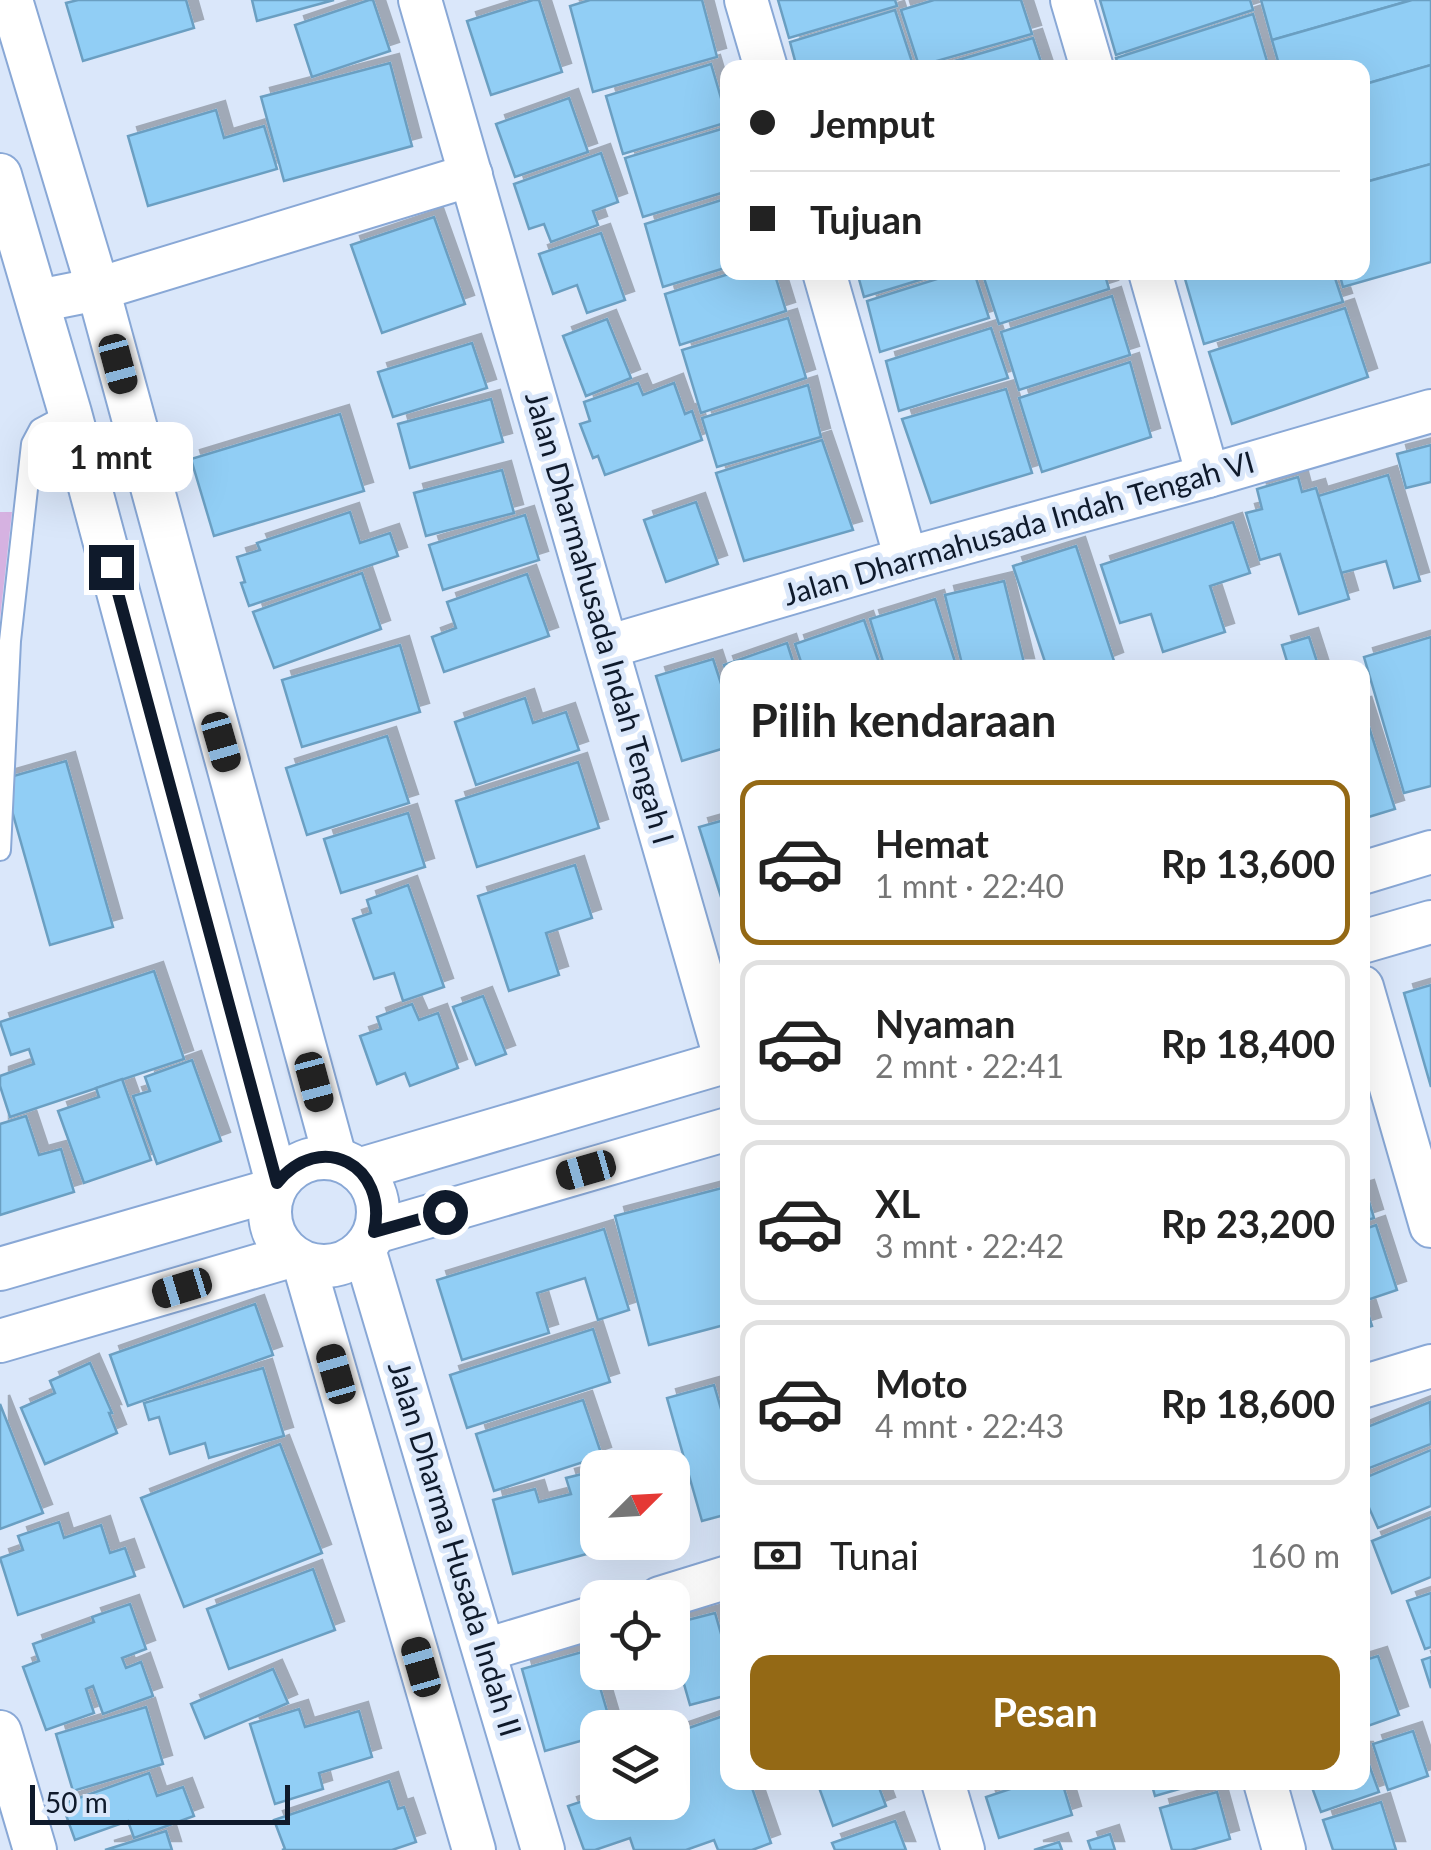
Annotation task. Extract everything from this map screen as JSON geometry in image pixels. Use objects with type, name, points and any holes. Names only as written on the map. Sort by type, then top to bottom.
[{"type":"street","points":[[10,0],[98,288],[346,1164],[369,1182],[376,1198],[378,1216],[369,1241]]},
{"type":"street","name":"Jalan Dharmahusada Indah Tengah I","points":[[420,0],[720,1037]]},
{"type":"street","points":[[746,0],[764,60]]},
{"type":"street","points":[[1072,0],[1090,60]]},
{"type":"street","points":[[0,174],[21,274],[70,413],[275,1186]]},
{"type":"street","points":[[21,274],[98,288],[471,176]]},
{"type":"street","points":[[826,280],[906,559]]},
{"type":"street","points":[[1152,280],[1208,476]]},
{"type":"street","name":"Jalan Dharmahusada Indah Tengah VI","points":[[607,648],[1431,411]]},
{"type":"street","points":[[1370,870],[1431,852]]},
{"type":"street","points":[[1370,940],[1431,922]]},
{"type":"street","points":[[1370,1014],[1431,1226]]},
{"type":"street","points":[[720,1063],[346,1164],[308,1159],[296,1164],[275,1186],[269,1207],[270,1226],[278,1242],[298,1260],[326,1267],[347,1262],[369,1241],[720,1131]]},
{"type":"street","points":[[0,1269],[275,1186]]},
{"type":"street","name":"Jalan Dharma Husada Indah II","points":[[369,1241],[543,1850]]},
{"type":"street","points":[[0,1341],[298,1260]]},
{"type":"street","name":"Jalan Dharma Husada Indah II","points":[[298,1260],[474,1850]]},
{"type":"street","points":[[1370,1385],[1431,1366]]},
{"type":"street","points":[[690,1589],[720,1579]]},
{"type":"street","points":[[485,1650],[580,1621]]},
{"type":"street","points":[[0,1732],[35,1850]]},
{"type":"street","points":[[946,1790],[963,1850]]},
{"type":"street","points":[[1267,1790],[1284,1850]]},
{"type":"lane","points":[[0,850],[10,641],[32,444],[40,429],[70,413]]},
{"type":"shaded area","points":[[0,512],[12,512],[0,619]]},
{"type":"building","points":[[186,0],[194,28],[83,61],[66,3]]},
{"type":"building","points":[[252,0],[334,0],[257,21]]},
{"type":"building","points":[[373,0],[390,51],[312,77],[295,25]]},
{"type":"building","points":[[539,0],[562,72],[491,95],[467,21]]},
{"type":"building","points":[[590,0],[702,0],[717,57],[593,92],[570,6]]},
{"type":"building","points":[[778,0],[895,0],[897,6],[789,38]]},
{"type":"building","points":[[934,0],[1021,0],[1032,34],[940,60],[917,60],[901,10]]},
{"type":"building","points":[[1100,0],[1250,0],[1253,10],[1116,55]]},
{"type":"building","points":[[1261,0],[1412,0],[1272,40]]},
{"type":"building","points":[[1412,0],[1431,0],[1431,65],[1370,83],[1370,60],[1278,60],[1272,40]]},
{"type":"building","points":[[895,10],[911,60],[795,60],[790,42]]},
{"type":"building","points":[[1253,14],[1267,60],[1117,60]]},
{"type":"building","points":[[1033,38],[1040,60],[958,60]]},
{"type":"building","points":[[390,63],[412,146],[284,181],[261,97]]},
{"type":"building","points":[[711,64],[720,95],[720,124],[623,154],[606,96]]},
{"type":"building","points":[[1431,65],[1431,164],[1370,181],[1370,83]]},
{"type":"building","points":[[569,98],[588,152],[515,177],[496,124]]},
{"type":"building","points":[[216,110],[224,138],[264,126],[277,169],[148,206],[128,136]]},
{"type":"building","points":[[720,129],[720,193],[643,217],[625,158]]},
{"type":"building","points":[[601,153],[618,202],[593,211],[598,225],[551,242],[544,224],[529,229],[514,184]]},
{"type":"building","points":[[1431,164],[1431,262],[1370,279],[1370,181]]},
{"type":"building","points":[[720,201],[720,269],[663,287],[645,224]]},
{"type":"building","points":[[434,217],[465,304],[382,333],[351,245]]},
{"type":"building","points":[[601,233],[625,300],[587,313],[577,285],[553,294],[539,254]]},
{"type":"building","points":[[720,277],[720,280],[776,280],[786,311],[680,345],[665,294]]},
{"type":"building","points":[[859,280],[920,280],[864,297]]},
{"type":"building","points":[[934,280],[977,280],[989,318],[880,352],[867,301]]},
{"type":"building","points":[[985,280],[1106,280],[1109,289],[999,324]]},
{"type":"building","points":[[1185,280],[1336,280],[1343,302],[1204,344]]},
{"type":"building","points":[[1341,280],[1368,280],[1343,287]]},
{"type":"building","points":[[1112,296],[1130,355],[1019,390],[1001,332]]},
{"type":"building","points":[[1345,308],[1368,377],[1232,424],[1209,352]]},
{"type":"building","points":[[788,318],[806,378],[701,413],[682,350]]},
{"type":"building","points":[[607,319],[631,378],[586,396],[563,336]]},
{"type":"building","points":[[991,328],[1008,378],[899,411],[886,361]]},
{"type":"building","points":[[472,343],[487,388],[393,417],[378,372]]},
{"type":"building","points":[[1130,362],[1151,437],[1042,472],[1019,398]]},
{"type":"building","points":[[638,383],[643,395],[674,383],[685,414],[692,411],[702,440],[605,475],[598,456],[593,458],[580,424],[590,421],[584,402]]},
{"type":"building","points":[[808,385],[821,437],[717,467],[702,418]]},
{"type":"building","points":[[1006,389],[1032,473],[931,503],[902,419]]},
{"type":"building","points":[[491,399],[503,442],[410,468],[398,424]]},
{"type":"building","points":[[340,414],[364,491],[214,536],[191,459]]},
{"type":"building","points":[[822,440],[853,530],[744,561],[716,473]]},
{"type":"building","points":[[1431,445],[1431,482],[1406,488],[1397,454]]},
{"type":"building","points":[[502,470],[514,513],[426,536],[414,493]]},
{"type":"building","points":[[1388,475],[1420,581],[1394,588],[1386,561],[1341,573],[1318,496]]},
{"type":"building","points":[[1298,477],[1302,492],[1316,488],[1349,599],[1299,614],[1280,554],[1260,560],[1246,513],[1262,509],[1257,489]]},
{"type":"building","points":[[696,502],[718,564],[666,582],[644,520]]},
{"type":"building","points":[[350,512],[360,543],[390,533],[398,556],[249,606],[237,557],[260,550],[257,543]]},
{"type":"building","points":[[525,515],[539,560],[443,590],[429,545]]},
{"type":"building","points":[[1233,522],[1250,573],[1210,586],[1225,632],[1163,652],[1151,614],[1120,623],[1101,565]]},
{"type":"building","points":[[1076,546],[1114,660],[1044,660],[1013,566]]},
{"type":"building","points":[[362,573],[381,629],[274,668],[253,612]]},
{"type":"building","points":[[527,574],[549,636],[444,672],[432,637],[456,628],[447,602]]},
{"type":"building","points":[[1004,581],[1023,660],[961,660],[945,595]]},
{"type":"building","points":[[935,599],[954,660],[883,660],[870,619]]},
{"type":"building","points":[[864,620],[878,660],[800,660],[795,644]]},
{"type":"building","points":[[1309,637],[1316,660],[1287,660],[1282,645]]},
{"type":"building","points":[[1431,637],[1431,786],[1404,793],[1370,677],[1370,660],[1364,657]]},
{"type":"building","points":[[787,643],[792,660],[738,660]]},
{"type":"building","points":[[400,645],[420,712],[302,747],[282,680]]},
{"type":"building","points":[[713,659],[720,680],[720,749],[682,761],[656,676]]},
{"type":"building","points":[[525,698],[533,723],[566,712],[579,750],[476,785],[455,722]]},
{"type":"building","points":[[1370,730],[1395,809],[1370,817]]},
{"type":"building","points":[[387,736],[409,803],[307,835],[286,768]]},
{"type":"building","points":[[66,761],[113,927],[50,945],[3,779]]},
{"type":"building","points":[[578,762],[599,828],[477,867],[456,801]]},
{"type":"building","points":[[408,813],[425,867],[341,893],[324,839]]},
{"type":"building","points":[[720,821],[720,894],[699,827]]},
{"type":"building","points":[[575,865],[592,918],[546,933],[559,975],[509,991],[478,896]]},
{"type":"building","points":[[408,885],[444,987],[403,1001],[394,973],[374,979],[353,919],[371,913],[367,900]]},
{"type":"building","points":[[154,971],[184,1059],[10,1117],[0,1076],[34,1064],[29,1049],[11,1055],[0,1022]]},
{"type":"building","points":[[1431,985],[1431,1087],[1404,993]]},
{"type":"building","points":[[483,996],[506,1054],[476,1065],[453,1007]]},
{"type":"building","points":[[412,1004],[419,1020],[438,1013],[458,1068],[410,1086],[405,1073],[377,1084],[360,1036],[381,1029],[377,1017]]},
{"type":"building","points":[[192,1060],[221,1141],[157,1164],[133,1096],[150,1091],[145,1077]]},
{"type":"building","points":[[122,1079],[151,1160],[84,1183],[58,1111],[99,1097],[96,1088]]},
{"type":"building","points":[[26,1116],[39,1155],[61,1149],[74,1192],[0,1215],[0,1124]]},
{"type":"building","points":[[720,1189],[720,1326],[649,1345],[615,1216]]},
{"type":"building","points":[[1376,1225],[1397,1290],[1370,1299],[1370,1227]]},
{"type":"building","points":[[604,1229],[629,1310],[598,1320],[585,1278],[537,1293],[549,1333],[462,1360],[437,1280]]},
{"type":"building","points":[[255,1304],[273,1355],[128,1406],[110,1355]]},
{"type":"building","points":[[593,1329],[610,1382],[467,1428],[450,1375]]},
{"type":"building","points":[[90,1363],[117,1433],[45,1464],[21,1408],[55,1393],[50,1381]]},
{"type":"building","points":[[263,1368],[284,1436],[209,1458],[205,1443],[170,1454],[159,1417],[149,1420],[144,1403]]},
{"type":"building","points":[[714,1385],[720,1406],[720,1516],[702,1521],[690,1479],[690,1450],[682,1450],[667,1398]]},
{"type":"building","points":[[583,1400],[600,1450],[580,1450],[580,1463],[494,1491],[476,1434]]},
{"type":"building","points":[[1430,1402],[1431,1444],[1370,1468],[1370,1426]]},
{"type":"building","points":[[0,1404],[43,1513],[0,1529]]},
{"type":"building","points":[[280,1444],[322,1553],[184,1607],[141,1498]]},
{"type":"building","points":[[1431,1450],[1431,1506],[1378,1528],[1370,1510],[1370,1476]]},
{"type":"building","points":[[580,1474],[580,1556],[513,1574],[493,1500],[535,1489],[539,1502],[571,1494],[566,1478]]},
{"type":"building","points":[[1431,1517],[1431,1577],[1392,1593],[1372,1541]]},
{"type":"building","points":[[59,1522],[64,1538],[101,1525],[110,1553],[125,1548],[135,1576],[18,1615],[0,1558],[23,1550],[18,1536]]},
{"type":"building","points":[[313,1569],[335,1630],[229,1669],[207,1609]]},
{"type":"building","points":[[1431,1593],[1431,1647],[1425,1649],[1407,1601]]},
{"type":"building","points":[[130,1604],[146,1649],[122,1658],[126,1668],[141,1662],[153,1696],[103,1714],[93,1686],[86,1689],[94,1713],[46,1730],[23,1667],[39,1661],[33,1644]]},
{"type":"building","points":[[715,1613],[720,1630],[720,1697],[690,1705],[686,1690],[690,1690],[690,1619]]},
{"type":"building","points":[[580,1653],[580,1690],[601,1690],[607,1710],[580,1710],[580,1741],[545,1751],[522,1669]]},
{"type":"building","points":[[1378,1656],[1399,1715],[1370,1725],[1370,1658]]},
{"type":"building","points":[[1431,1657],[1431,1688],[1422,1660]]},
{"type":"building","points":[[273,1669],[288,1703],[205,1738],[191,1704]]},
{"type":"building","points":[[146,1707],[163,1764],[73,1791],[56,1734]]},
{"type":"building","points":[[299,1709],[305,1727],[359,1711],[372,1757],[319,1773],[323,1789],[275,1804],[250,1724]]},
{"type":"building","points":[[720,1717],[720,1790],[753,1790],[771,1843],[752,1850],[718,1850],[714,1840],[686,1850],[634,1850],[630,1838],[584,1850],[568,1806],[580,1802],[580,1820],[690,1820],[690,1728]]},
{"type":"building","points":[[1413,1731],[1428,1776],[1388,1790],[1373,1744]]},
{"type":"building","points":[[1370,1767],[1379,1792],[1321,1812],[1313,1790],[1370,1790]]},
{"type":"building","points":[[149,1773],[157,1796],[183,1787],[194,1816],[134,1838],[128,1821],[75,1840],[62,1804]]},
{"type":"building","points":[[389,1781],[398,1809],[404,1807],[416,1842],[392,1850],[282,1850],[285,1849],[274,1820]]},
{"type":"building","points":[[820,1790],[880,1790],[886,1806],[833,1826]]},
{"type":"building","points":[[1007,1790],[1064,1790],[1072,1815],[999,1838],[986,1797]]},
{"type":"building","points":[[1153,1790],[1176,1790],[1155,1796]]},
{"type":"building","points":[[1217,1792],[1230,1839],[1191,1850],[1172,1850],[1160,1808]]},
{"type":"building","points":[[1381,1802],[1396,1850],[1333,1850],[1323,1820]]},
{"type":"building","points":[[895,1821],[906,1850],[835,1850],[832,1843]]},
{"type":"building","points":[[166,1831],[172,1850],[105,1850]]},
{"type":"building","points":[[1110,1834],[1115,1850],[1091,1850],[1088,1841]]},
{"type":"building","points":[[1059,1842],[1062,1850],[1034,1850]]},
{"type":"route","points":[[111,567],[277,1183],[296,1164],[308,1159],[334,1158],[347,1162],[369,1182],[378,1216],[374,1232],[445,1212]]}]
